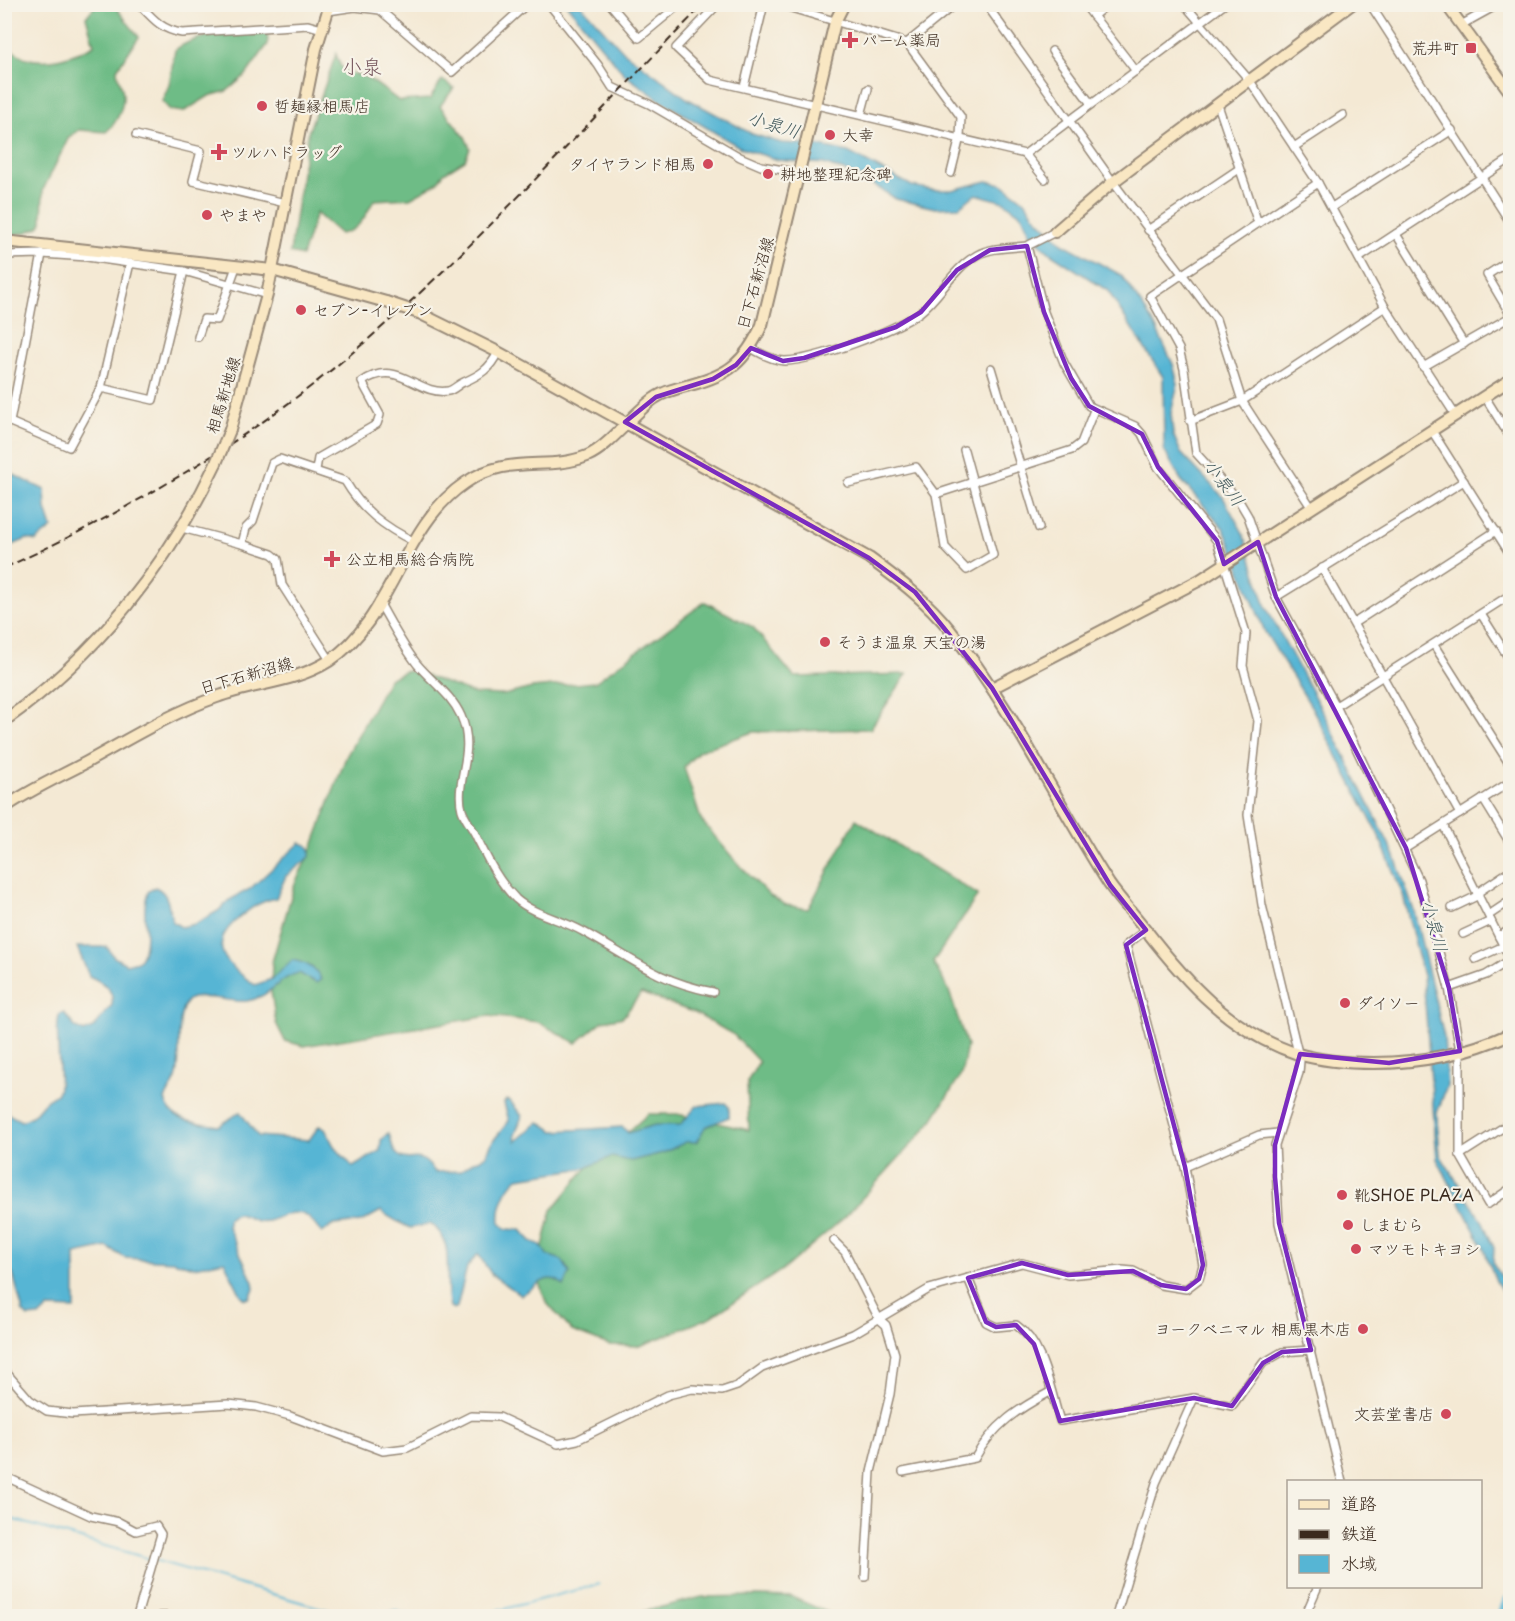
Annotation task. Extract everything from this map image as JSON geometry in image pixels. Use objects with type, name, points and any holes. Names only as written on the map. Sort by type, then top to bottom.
[{"type":"street","points":[[139,4],[158,24],[169,31],[182,33],[308,25],[322,29]]},
{"type":"street","points":[[329,8],[355,7],[380,10],[452,72],[527,4]]},
{"type":"street","points":[[549,4],[598,65],[612,87],[649,104],[740,157],[761,166],[801,170]]},
{"type":"street","points":[[610,4],[639,38],[680,4]]},
{"type":"street","points":[[718,4],[676,48],[710,80],[1025,154],[1045,179]]},
{"type":"street","points":[[744,87],[764,4]]},
{"type":"street","points":[[778,4],[908,43],[961,117],[960,137],[951,173]]},
{"type":"street","name":"日下石新沼線","points":[[4,808],[143,731],[197,705],[220,695],[297,676],[330,660],[360,631],[437,508],[465,482],[489,470],[520,462],[568,460],[588,456],[656,397],[673,389],[713,379],[736,365],[751,348],[762,325],[835,22],[844,4]]},
{"type":"street","points":[[908,43],[955,4]]},
{"type":"street","points":[[986,4],[1148,230],[1216,319],[1242,401],[1311,507]]},
{"type":"street","points":[[1084,4],[1136,71]]},
{"type":"street","points":[[1093,16],[1107,4]]},
{"type":"street","points":[[1184,4],[1250,81],[1318,183],[1385,307],[1456,416]]},
{"type":"street","points":[[1025,154],[1225,4]]},
{"type":"street","points":[[751,348],[783,361],[804,358],[896,327],[921,312],[957,270],[977,255],[990,250],[1029,245],[1055,232],[1113,182],[1353,4]]},
{"type":"street","points":[[1370,4],[1510,222]]},
{"type":"street","points":[[1446,4],[1510,92]]},
{"type":"street","points":[[1461,25],[1499,4]]},
{"type":"street","name":"相馬新地線","points":[[4,721],[60,677],[99,638],[134,598],[182,528],[216,463],[230,430],[267,295],[322,29],[329,8]]},
{"type":"street","points":[[1052,51],[1092,104]]},
{"type":"street","points":[[861,115],[868,89]]},
{"type":"street","points":[[1218,105],[1258,224]]},
{"type":"street","points":[[1294,147],[1343,115]]},
{"type":"street","points":[[1332,207],[1452,130]]},
{"type":"street","points":[[136,135],[201,151],[193,181],[285,203]]},
{"type":"street","points":[[1359,258],[1510,159]]},
{"type":"street","points":[[1148,230],[1239,169]]},
{"type":"street","points":[[1318,183],[1150,296],[1179,349],[1196,453],[1238,499],[1248,516],[1276,597],[1336,706],[1419,879],[1449,988],[1460,1155],[1488,1204],[1510,1189]]},
{"type":"street","points":[[1396,234],[1464,344]]},
{"type":"street","points":[[4,241],[272,270],[418,313],[498,352],[869,558],[915,592],[949,629],[992,688],[1110,885],[1192,987],[1221,1012],[1259,1036],[1297,1053],[1345,1062],[1414,1060],[1455,1052],[1510,1034]]},
{"type":"street","points":[[1029,245],[1044,312],[1064,363],[1089,406],[1135,426],[1142,434],[1158,468],[1216,541],[1246,633],[1243,666],[1258,721],[1248,815],[1262,905],[1297,1053],[1299,1073],[1278,1133],[1275,1177],[1279,1223],[1342,1480]]},
{"type":"street","points":[[42,254],[7,423],[69,447],[101,388],[130,262]]},
{"type":"street","points":[[4,255],[42,254],[130,262],[184,271],[267,295]]},
{"type":"street","points":[[1424,367],[1510,316],[1487,275],[1510,260]]},
{"type":"street","points":[[198,337],[204,319],[217,320],[236,267]]},
{"type":"street","points":[[101,388],[153,400],[184,271]]},
{"type":"street","points":[[1190,421],[1242,401],[1385,307]]},
{"type":"street","points":[[316,470],[318,458],[377,424],[380,415],[362,382],[372,375],[395,375],[437,391],[448,391],[480,376],[498,352]]},
{"type":"street","points":[[991,368],[1039,528]]},
{"type":"street","points":[[992,688],[1158,604],[1510,380]]},
{"type":"street","points":[[1485,397],[1510,437]]},
{"type":"street","points":[[936,494],[1072,450],[1081,443],[1094,410]]},
{"type":"street","points":[[1432,431],[1510,554]]},
{"type":"street","points":[[848,483],[916,467],[936,494],[945,547],[967,570],[993,555],[964,450]]},
{"type":"street","points":[[242,544],[246,528],[253,521],[272,463],[280,459],[345,481],[356,499],[377,521],[415,542]]},
{"type":"street","points":[[1276,597],[1464,481]]},
{"type":"street","points":[[182,528],[242,544],[272,554],[278,559],[282,585],[330,660]]},
{"type":"street","points":[[1354,623],[1496,531]]},
{"type":"street","points":[[1322,568],[1460,814]]},
{"type":"street","points":[[1336,706],[1510,596]]},
{"type":"street","points":[[379,602],[419,666],[453,701],[462,718],[467,739],[467,762],[459,795],[462,809],[486,860],[505,887],[523,904],[582,931],[649,972],[690,988],[713,992]]},
{"type":"street","points":[[1482,614],[1510,660]]},
{"type":"street","points":[[1434,645],[1510,765]]},
{"type":"street","points":[[1406,848],[1510,782]]},
{"type":"street","points":[[1483,799],[1510,843]]},
{"type":"street","points":[[1443,825],[1510,959],[1486,975],[1449,988]]},
{"type":"street","points":[[1452,908],[1478,894],[1510,872]]},
{"type":"street","points":[[1463,934],[1490,918],[1510,901]]},
{"type":"street","points":[[1499,937],[1510,929]]},
{"type":"street","points":[[4,1370],[30,1401],[47,1411],[74,1414],[228,1404],[256,1407],[290,1416],[383,1451],[407,1448],[471,1416],[499,1417],[558,1444],[577,1440],[668,1395],[692,1389],[722,1391],[762,1368],[853,1334],[929,1289],[1022,1263],[1068,1275],[1133,1271],[1161,1285],[1186,1289],[1199,1278],[1203,1265],[1185,1167],[1126,945],[1146,930]]},
{"type":"street","points":[[1475,959],[1504,946]]},
{"type":"street","points":[[1460,1155],[1510,1123]]},
{"type":"street","points":[[1185,1167],[1259,1135],[1278,1133]]},
{"type":"street","points":[[834,1241],[845,1252],[879,1319],[886,1325],[895,1354],[890,1394],[871,1472],[865,1577]]},
{"type":"street","points":[[968,1278],[986,1322],[996,1328],[1016,1324],[1025,1331],[1034,1344],[1060,1421],[1194,1398],[1233,1406],[1263,1363],[1282,1352],[1311,1350]]},
{"type":"street","points":[[903,1472],[975,1458],[997,1425],[1050,1392]]},
{"type":"street","points":[[1116,1617],[1156,1483],[1194,1398]]},
{"type":"street","points":[[4,1476],[91,1516],[119,1522],[136,1531],[156,1526],[161,1534],[137,1617]]},
{"type":"street","points":[[1305,1617],[1318,1588]]},
{"type":"street","points":[[160,1617],[188,1617]]},
{"type":"highlighted area","points":[[1027,246],[1044,312],[1071,378],[1089,406],[1142,434],[1158,467],[1217,541],[1224,564],[1258,542],[1276,597],[1406,848],[1449,988],[1460,1051],[1389,1063],[1300,1054],[1275,1145],[1275,1177],[1279,1223],[1311,1350],[1282,1352],[1263,1363],[1232,1406],[1194,1398],[1060,1421],[1034,1344],[1016,1325],[996,1327],[986,1322],[968,1278],[1022,1263],[1068,1275],[1133,1271],[1161,1285],[1186,1289],[1199,1279],[1203,1265],[1185,1167],[1126,945],[1146,930],[1110,885],[992,688],[915,592],[869,558],[625,422],[656,397],[713,379],[736,365],[751,348],[783,361],[804,358],[896,327],[921,312],[957,270],[990,250]]},
{"type":"green space","points":[[96,5],[114,5],[139,37],[117,69],[123,94],[120,112],[106,132],[79,130],[69,137],[43,190],[42,222],[39,227],[5,237],[4,48],[34,60],[52,60],[86,49],[94,45],[86,17]]},
{"type":"green space","points":[[267,31],[268,44],[246,75],[227,91],[209,96],[183,112],[170,110],[162,101],[169,85],[175,50],[195,39],[207,36]]},
{"type":"green space","points":[[336,54],[344,70],[367,78],[399,101],[430,99],[442,80],[454,88],[440,106],[465,137],[470,148],[465,160],[444,173],[437,183],[410,198],[374,200],[365,217],[352,230],[340,234],[316,213],[302,256],[290,253],[308,133]]},
{"type":"green space","points":[[705,602],[753,627],[794,677],[907,674],[870,729],[753,732],[699,751],[684,767],[701,820],[738,864],[770,896],[786,905],[808,909],[856,819],[978,895],[933,962],[949,991],[967,1046],[961,1075],[929,1125],[845,1217],[785,1268],[711,1317],[640,1346],[609,1345],[572,1331],[546,1302],[536,1274],[552,1210],[583,1172],[648,1114],[677,1114],[749,1130],[747,1082],[759,1062],[734,1035],[695,1013],[641,993],[623,1017],[603,1021],[576,1043],[538,1022],[489,1016],[304,1046],[285,1041],[276,1023],[271,992],[272,962],[295,883],[313,846],[346,757],[389,679],[405,671],[416,672],[475,694],[504,695],[532,688],[595,682]]},
{"type":"green space","points":[[702,1597],[792,1597],[836,1616],[625,1616]]},
{"type":"water","points":[[567,5],[581,5],[623,51],[688,99],[752,134],[782,143],[816,145],[848,152],[912,186],[933,190],[952,190],[987,181],[1002,184],[1026,202],[1033,214],[1062,243],[1121,275],[1152,320],[1173,364],[1178,384],[1171,413],[1173,434],[1181,453],[1223,497],[1243,533],[1266,607],[1327,720],[1394,854],[1414,911],[1444,1037],[1447,1086],[1437,1113],[1440,1155],[1483,1222],[1494,1248],[1493,1263],[1510,1291],[1510,1304],[1496,1281],[1483,1247],[1437,1159],[1423,976],[1403,895],[1378,834],[1311,706],[1265,632],[1224,529],[1181,480],[1164,450],[1163,377],[1108,291],[1050,253],[1031,235],[1022,215],[1004,202],[976,194],[959,207],[935,208],[896,199],[861,177],[824,164],[778,160],[741,148],[663,102],[625,75]]},
{"type":"water","points":[[8,472],[45,490],[46,509],[52,528],[36,541],[27,539],[5,548],[4,473]]},
{"type":"water","points":[[300,843],[307,845],[310,849],[310,857],[286,876],[276,898],[252,908],[228,928],[221,946],[228,962],[255,985],[272,979],[292,960],[310,966],[321,980],[316,983],[299,973],[286,978],[255,999],[233,1001],[199,997],[186,1002],[180,1020],[177,1075],[165,1099],[168,1107],[179,1117],[219,1126],[240,1112],[258,1136],[309,1140],[319,1126],[325,1129],[334,1146],[353,1167],[380,1151],[381,1140],[388,1133],[398,1155],[407,1159],[424,1160],[435,1172],[460,1171],[486,1155],[493,1141],[509,1121],[504,1103],[506,1100],[510,1101],[522,1116],[515,1135],[516,1141],[539,1122],[554,1131],[623,1127],[628,1133],[655,1125],[680,1125],[697,1106],[725,1103],[729,1107],[729,1117],[705,1127],[697,1142],[686,1142],[663,1153],[631,1161],[611,1157],[585,1168],[518,1178],[514,1182],[502,1204],[500,1223],[506,1229],[521,1230],[531,1241],[541,1245],[547,1255],[562,1260],[570,1273],[564,1286],[558,1281],[547,1279],[521,1295],[492,1275],[478,1254],[467,1267],[457,1307],[454,1309],[450,1307],[448,1297],[447,1250],[439,1231],[430,1224],[410,1228],[381,1211],[361,1222],[333,1225],[322,1233],[308,1217],[301,1214],[291,1213],[263,1221],[235,1214],[228,1219],[228,1227],[253,1282],[254,1289],[249,1298],[245,1299],[241,1295],[224,1261],[194,1267],[173,1261],[125,1258],[107,1247],[75,1254],[75,1309],[48,1308],[40,1316],[28,1317],[23,1312],[13,1274],[5,1266],[5,1106],[10,1115],[21,1121],[33,1115],[57,1093],[59,1088],[58,1021],[60,1014],[64,1013],[75,1027],[84,1032],[93,1028],[112,1005],[112,995],[109,990],[89,976],[77,947],[107,947],[114,957],[126,964],[138,961],[145,945],[145,910],[148,892],[155,887],[163,893],[173,922],[181,927],[195,924],[250,889]]},
{"type":"waterway","points":[[4,1517],[349,1616]]},
{"type":"waterway","points":[[478,1616],[599,1584]]},
{"type":"waterway","name":"小泉川","points":[[1504,1616],[1510,1602]]},
{"type":"waterway","points":[[376,1616],[395,1611],[412,1616]]},
{"type":"railway","points":[[4,568],[96,523],[185,473],[271,416],[352,353],[399,312],[488,227],[704,4]]},
{"type":"place","name":"パーム薬局","points":[[850,40]]},
{"type":"place","name":"荒井町","points":[[1471,48]]},
{"type":"place","name":"哲麺縁相馬店","points":[[262,106]]},
{"type":"place","name":"大幸","points":[[830,135]]},
{"type":"place","name":"ツルハドラッグ","points":[[219,152]]},
{"type":"place","name":"タイヤランド相馬","points":[[708,164]]},
{"type":"place","name":"耕地整理紀念碑","points":[[768,174]]},
{"type":"place","name":"やまや","points":[[207,215]]},
{"type":"place","name":"セブン-イレブン","points":[[301,310]]},
{"type":"place","name":"公立相馬総合病院","points":[[332,559]]},
{"type":"place","name":"そうま温泉 天宝の湯","points":[[825,642]]},
{"type":"place","name":"ダイソー","points":[[1345,1003]]},
{"type":"place","name":"靴SHOE PLAZA","points":[[1342,1195]]},
{"type":"place","name":"しまむら","points":[[1348,1225]]},
{"type":"place","name":"マツモトキヨシ","points":[[1356,1249]]},
{"type":"place","name":"ヨークベニマル 相馬黒木店","points":[[1363,1329]]},
{"type":"place","name":"文芸堂書店","points":[[1446,1414]]},
{"type":"district","name":"小泉","points":[[362,67]]}]
